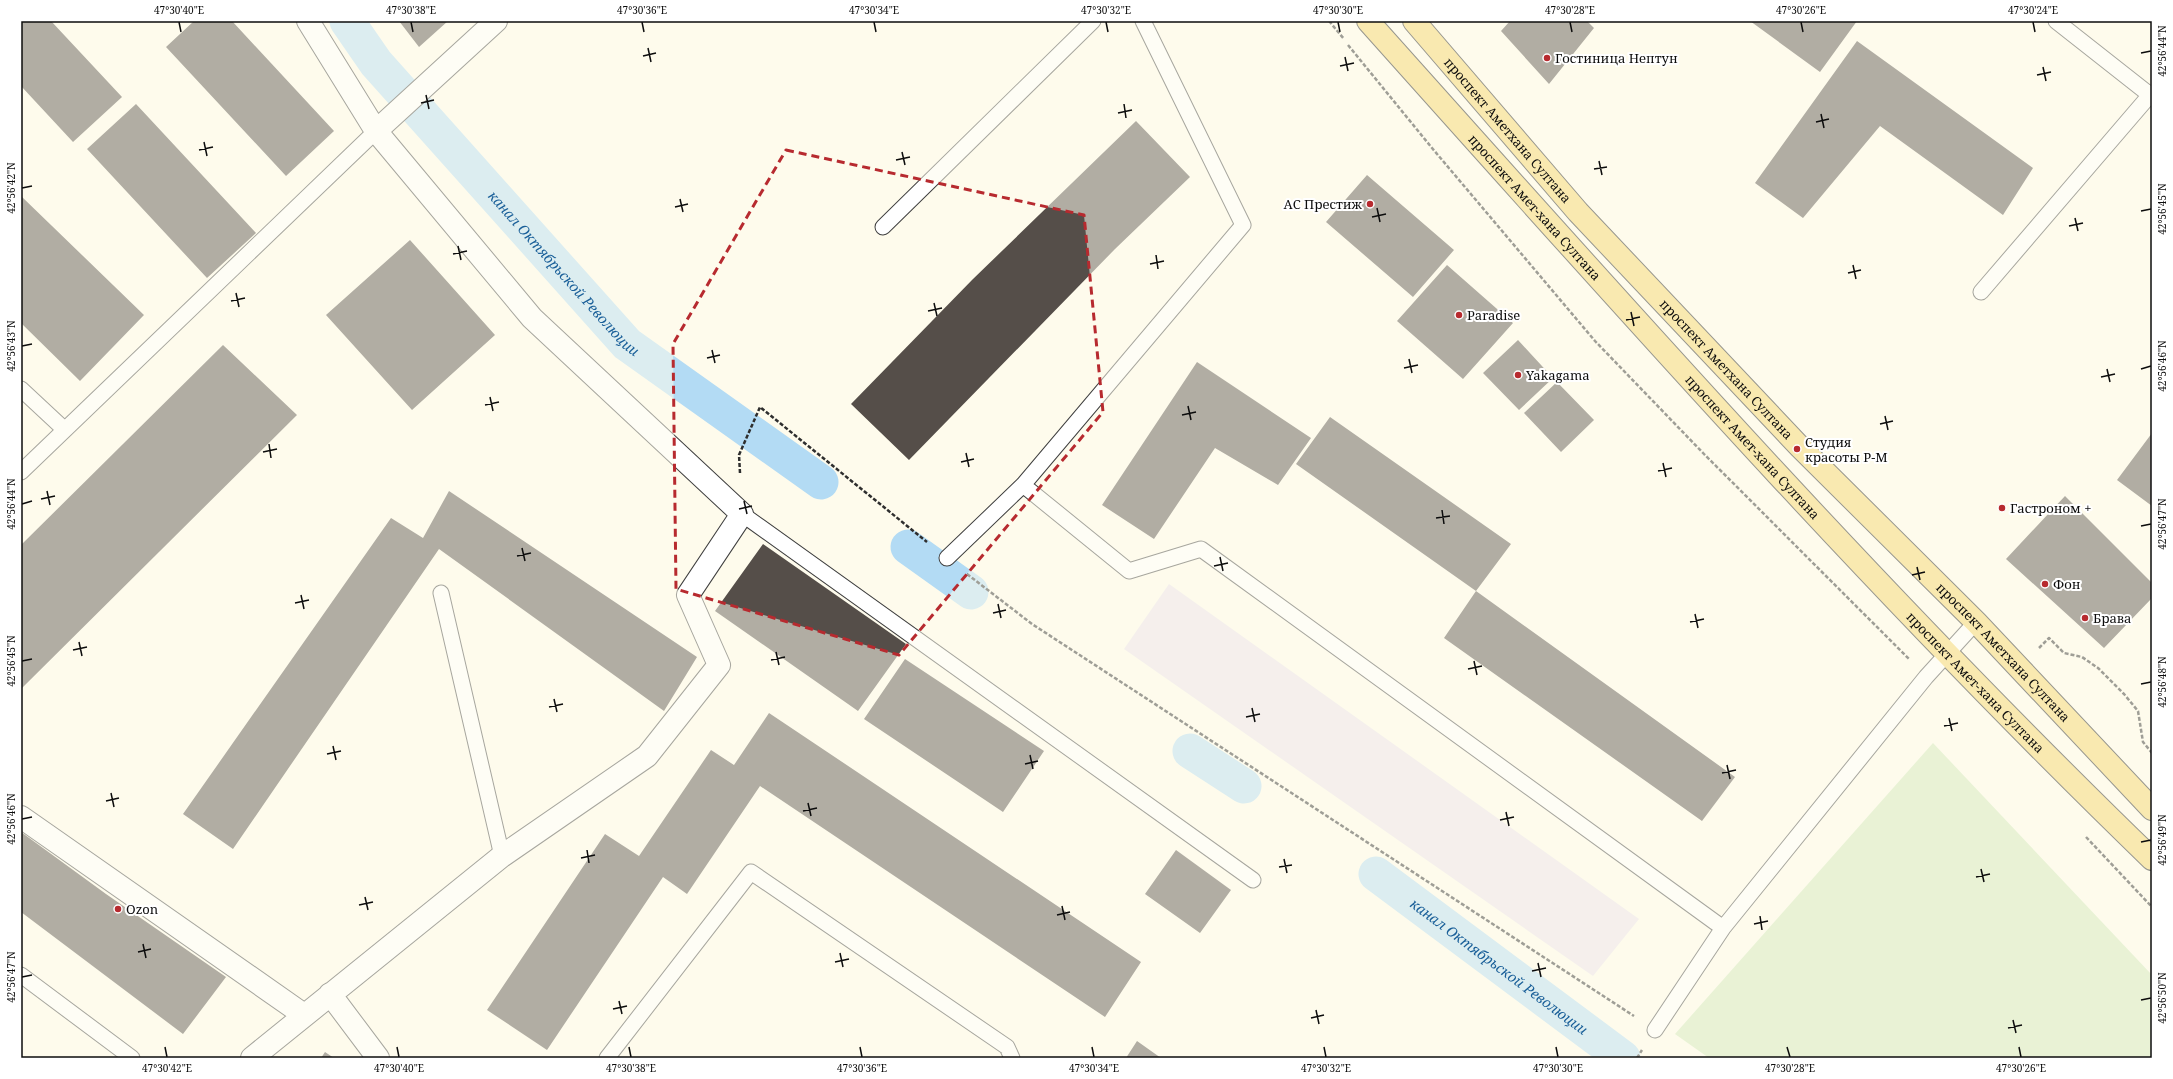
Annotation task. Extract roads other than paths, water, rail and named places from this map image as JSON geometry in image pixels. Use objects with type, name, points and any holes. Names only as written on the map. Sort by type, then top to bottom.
[{"type":"main road","name":"проспект Амет-хана Султана","points":[[1368,21],[1775,472],[2052,763],[2152,860]]},
{"type":"main road","name":"проспект Аметхана Султана","points":[[1414,21],[1578,212],[1800,447],[1976,622],[2152,808]]},
{"type":"street","points":[[252,1058],[304,1014],[502,856],[647,756],[719,665],[688,595],[742,514],[532,318],[376,131],[308,21]]},
{"type":"street","points":[[376,131],[496,21]]},
{"type":"street","points":[[21,816],[304,1014]]},
{"type":"street","points":[[330,994],[378,1058]]},
{"type":"lane","points":[[883,226],[1093,21]]},
{"type":"lane","points":[[947,558],[1022,485],[1242,225],[1143,21]]},
{"type":"lane","points":[[1981,292],[2151,94],[2056,21]]},
{"type":"lane","points":[[21,472],[376,131]]},
{"type":"lane","points":[[21,389],[64,430]]},
{"type":"lane","points":[[1022,485],[1130,570],[1201,548],[1723,928]]},
{"type":"lane","points":[[742,514],[1253,880]]},
{"type":"lane","points":[[441,593],[502,856]]},
{"type":"lane","points":[[1655,1030],[1723,928],[1926,677],[1946,653],[1976,622]]},
{"type":"lane","points":[[607,1058],[751,872],[1007,1047],[1012,1058]]},
{"type":"lane","points":[[21,975],[132,1058]]},
{"type":"waterway","name":"канал Октябрьской Революции","points":[[347,21],[376,63],[627,344],[821,482]]},
{"type":"waterway","name":"канал Октябрьской Революции","points":[[908,547],[971,592]]},
{"type":"waterway","name":"канал Октябрьской Революции","points":[[1190,751],[1244,786]]},
{"type":"waterway","name":"канал Октябрьской Революции","points":[[1376,874],[1623,1058]]},
{"type":"place","name":"Гостиница Нептун","points":[[1547,58]]},
{"type":"place","name":"АС Престиж","points":[[1370,204]]},
{"type":"place","name":"Paradise","points":[[1459,315]]},
{"type":"place","name":"Yakagama","points":[[1518,375]]},
{"type":"place","name":"Студия красоты Р-М","points":[[1797,449]]},
{"type":"place","name":"Гастроном +","points":[[2002,508]]},
{"type":"place","name":"Фон","points":[[2045,584]]},
{"type":"place","name":"Брава","points":[[2085,618]]},
{"type":"place","name":"Ozon","points":[[118,909]]}]
